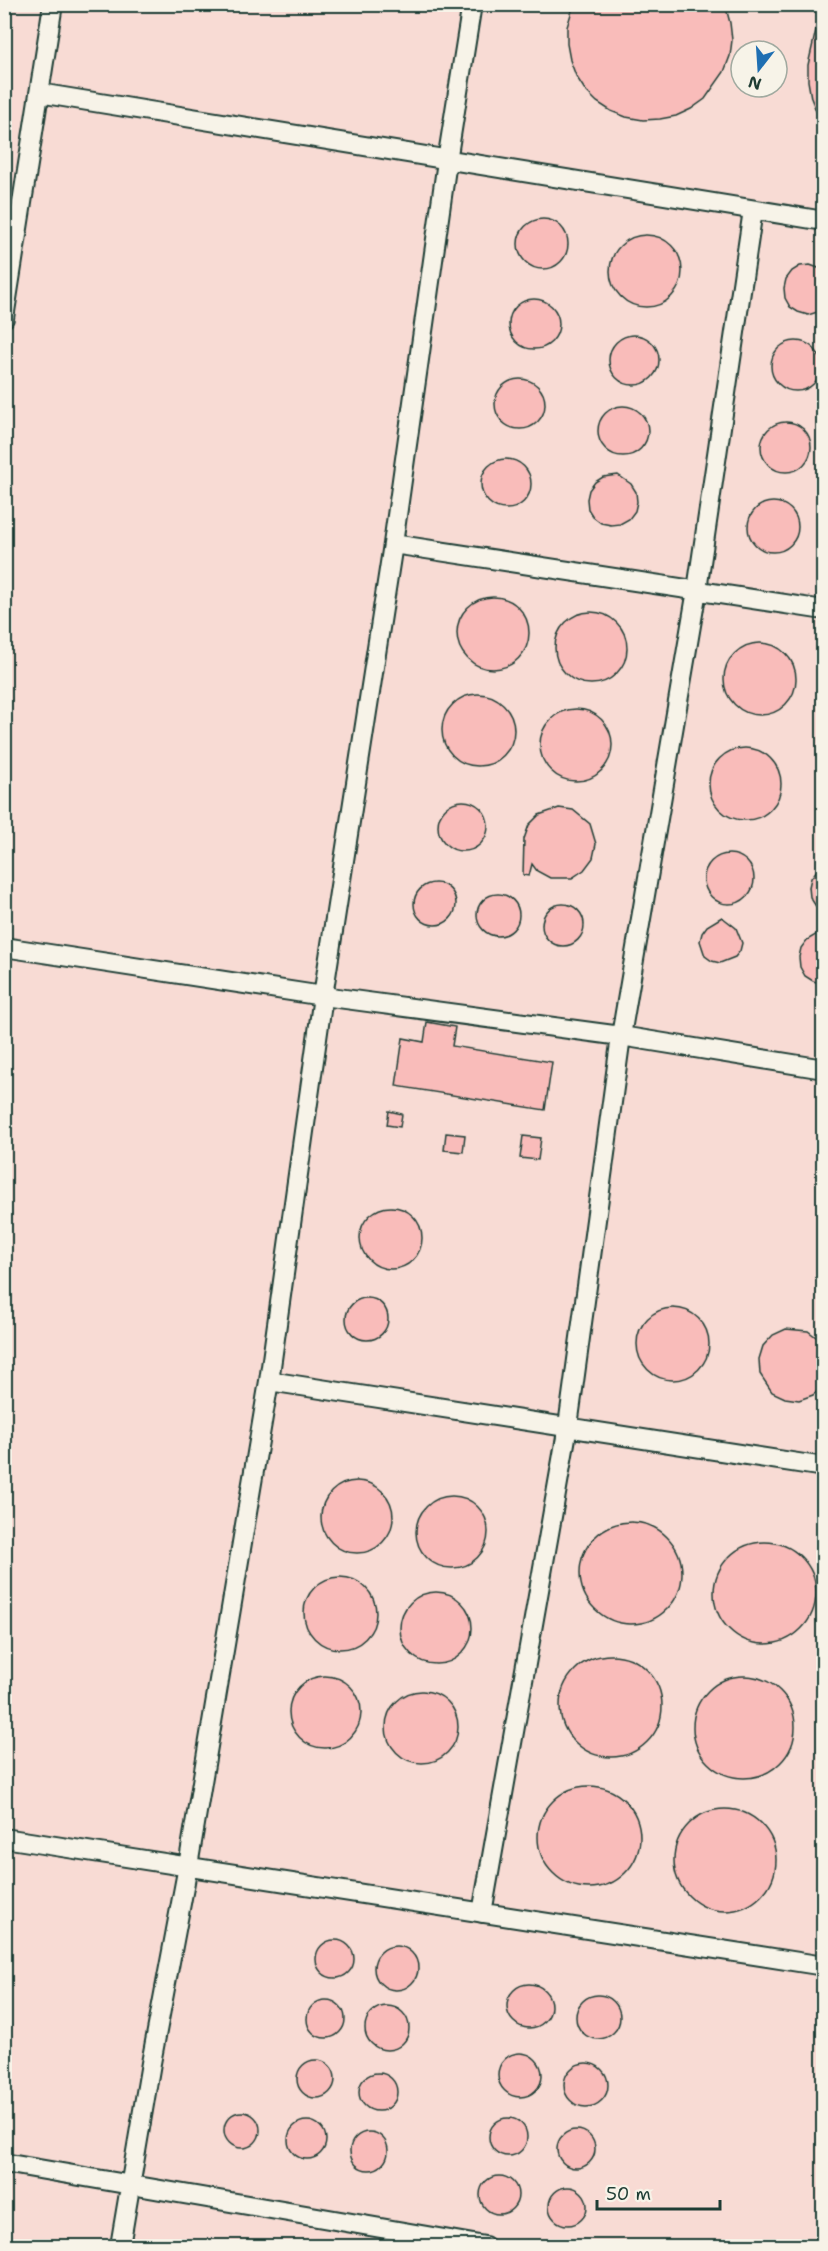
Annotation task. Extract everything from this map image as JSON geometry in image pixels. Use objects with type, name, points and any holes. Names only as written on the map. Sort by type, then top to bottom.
[{"type":"lane","points":[[4,318],[53,4]]},
{"type":"lane","points":[[120,2247],[188,1866],[269,1381],[323,996],[393,544],[447,161],[472,4]]},
{"type":"lane","points":[[39,93],[824,221]]},
{"type":"lane","points":[[482,1913],[568,1426],[621,1036],[697,590],[753,210]]},
{"type":"lane","points":[[393,544],[824,610]]},
{"type":"lane","points":[[4,947],[323,996],[621,1036],[824,1069]]},
{"type":"lane","points":[[269,1381],[824,1467]]},
{"type":"lane","points":[[4,1838],[824,1966]]},
{"type":"lane","points":[[4,2163],[485,2247]]},
{"type":"shaded area","points":[[9,5],[823,5],[823,2246],[5,2246],[4,36]]},
{"type":"building","points":[[574,4],[725,4],[732,39],[729,39],[729,59],[724,72],[705,99],[676,116],[643,120],[611,111],[585,90],[570,60],[567,27]]},
{"type":"building","points":[[818,21],[824,21],[823,128],[811,98],[808,81],[808,65]]},
{"type":"building","points":[[543,219],[561,226],[568,244],[561,262],[543,269],[525,262],[518,244],[525,226]]},
{"type":"building","points":[[646,235],[666,241],[676,251],[682,271],[676,291],[666,301],[646,307],[626,301],[616,291],[610,271],[616,251],[626,241]]},
{"type":"building","points":[[810,265],[824,270],[824,310],[808,315],[790,307],[785,298],[784,288],[786,279],[792,271],[800,266]]},
{"type":"building","points":[[534,299],[552,306],[559,324],[552,342],[534,349],[516,342],[509,324],[516,306]]},
{"type":"building","points":[[634,335],[652,342],[659,360],[652,378],[634,385],[616,378],[609,360],[616,342]]},
{"type":"building","points":[[796,341],[814,348],[821,366],[814,384],[796,391],[778,384],[771,366],[778,348]]},
{"type":"building","points":[[520,379],[538,386],[545,404],[538,422],[520,429],[502,422],[495,404],[502,386]]},
{"type":"building","points":[[623,406],[641,413],[648,431],[641,449],[623,456],[605,449],[598,431],[605,413]]},
{"type":"building","points":[[786,422],[804,429],[811,447],[804,465],[786,472],[768,465],[761,447],[768,429]]},
{"type":"building","points":[[506,459],[524,466],[531,484],[524,502],[506,509],[488,502],[481,484],[488,466]]},
{"type":"building","points":[[618,475],[631,484],[636,492],[635,511],[629,519],[620,524],[601,523],[588,509],[589,490],[603,477]]},
{"type":"building","points":[[773,502],[791,509],[798,527],[791,545],[773,552],[755,545],[748,527],[755,509]]},
{"type":"building","points":[[493,597],[513,603],[523,613],[529,633],[523,653],[513,663],[493,669],[473,663],[463,653],[457,633],[463,613],[473,603]]},
{"type":"building","points":[[591,612],[611,618],[621,628],[627,648],[621,668],[611,678],[591,684],[571,678],[561,668],[555,648],[561,628],[571,618]]},
{"type":"building","points":[[760,643],[780,649],[790,659],[796,679],[790,699],[780,709],[760,715],[740,709],[730,699],[724,679],[730,659],[740,649]]},
{"type":"building","points":[[478,694],[498,700],[508,710],[514,730],[508,750],[498,760],[478,766],[458,760],[448,750],[442,730],[448,710],[458,700]]},
{"type":"building","points":[[576,709],[596,715],[606,725],[612,745],[606,765],[596,775],[576,781],[556,775],[546,765],[540,745],[546,725],[556,715]]},
{"type":"building","points":[[745,748],[765,754],[775,764],[781,784],[775,804],[765,814],[745,820],[725,814],[715,804],[709,784],[715,764],[725,754]]},
{"type":"building","points":[[463,801],[481,808],[488,826],[481,844],[463,851],[445,844],[438,826],[445,808]]},
{"type":"building","points":[[559,808],[573,810],[590,824],[596,844],[593,858],[584,870],[572,878],[550,878],[537,871],[532,864],[529,876],[523,875],[524,839],[529,825],[539,815]]},
{"type":"building","points":[[729,854],[747,861],[754,879],[747,897],[729,904],[711,897],[704,879],[711,861]]},
{"type":"building","points":[[824,861],[824,919],[810,897],[809,887],[811,878]]},
{"type":"building","points":[[435,883],[450,889],[456,904],[450,919],[435,925],[420,919],[414,904],[420,889]]},
{"type":"building","points":[[498,894],[513,900],[519,915],[513,930],[498,936],[483,930],[477,915],[483,900]]},
{"type":"building","points":[[563,904],[578,910],[584,925],[578,940],[563,946],[548,940],[542,925],[548,910]]},
{"type":"building","points":[[722,917],[736,928],[742,943],[735,957],[720,963],[705,956],[700,941],[707,926]]},
{"type":"building","points":[[824,930],[824,984],[805,976],[800,967],[799,957],[801,948],[807,940]]},
{"type":"building","points":[[427,1022],[455,1027],[452,1046],[552,1062],[545,1110],[396,1086],[403,1038],[424,1042]]},
{"type":"building","points":[[389,1111],[402,1114],[400,1127],[387,1125]]},
{"type":"building","points":[[446,1133],[465,1135],[463,1152],[444,1150]]},
{"type":"building","points":[[523,1136],[541,1138],[538,1160],[520,1158]]},
{"type":"building","points":[[385,1207],[397,1207],[413,1216],[420,1226],[422,1238],[420,1250],[413,1260],[397,1269],[385,1269],[374,1264],[365,1255],[360,1244],[360,1232],[365,1221],[374,1212]]},
{"type":"building","points":[[367,1298],[382,1304],[388,1319],[382,1334],[367,1340],[352,1334],[346,1319],[352,1304]]},
{"type":"building","points":[[673,1308],[693,1314],[703,1324],[709,1344],[703,1364],[693,1374],[673,1380],[653,1374],[643,1364],[637,1344],[643,1324],[653,1314]]},
{"type":"building","points":[[786,1329],[808,1331],[824,1343],[824,1385],[813,1395],[799,1400],[785,1398],[772,1392],[760,1374],[759,1359],[763,1346],[773,1335]]},
{"type":"building","points":[[357,1481],[377,1487],[387,1497],[393,1517],[387,1537],[377,1547],[357,1553],[337,1547],[327,1537],[321,1517],[327,1497],[337,1487]]},
{"type":"building","points":[[452,1496],[472,1502],[482,1512],[488,1532],[482,1552],[472,1562],[452,1568],[432,1562],[422,1552],[416,1532],[422,1512],[432,1502]]},
{"type":"building","points":[[631,1522],[650,1526],[667,1537],[678,1554],[682,1573],[678,1592],[667,1609],[650,1620],[631,1624],[612,1620],[595,1609],[584,1592],[580,1573],[584,1554],[595,1537],[612,1526]]},
{"type":"building","points":[[765,1542],[784,1546],[801,1557],[812,1574],[816,1593],[812,1612],[801,1629],[784,1640],[765,1644],[746,1640],[729,1629],[718,1612],[714,1593],[718,1574],[729,1557],[746,1546]]},
{"type":"building","points":[[340,1577],[360,1583],[370,1593],[376,1613],[370,1633],[360,1643],[340,1649],[320,1643],[310,1633],[304,1613],[310,1593],[320,1583]]},
{"type":"building","points":[[436,1592],[456,1598],[466,1608],[472,1628],[466,1648],[456,1658],[436,1664],[416,1658],[406,1648],[400,1628],[406,1608],[416,1598]]},
{"type":"building","points":[[611,1655],[630,1659],[647,1670],[658,1687],[662,1706],[658,1725],[647,1742],[630,1753],[611,1757],[592,1753],[575,1742],[564,1725],[560,1706],[564,1687],[575,1670],[592,1659]]},
{"type":"building","points":[[325,1676],[345,1682],[355,1692],[361,1712],[355,1732],[345,1742],[325,1748],[305,1742],[295,1732],[289,1712],[295,1692],[305,1682]]},
{"type":"building","points":[[744,1676],[763,1680],[780,1691],[791,1708],[795,1727],[791,1746],[780,1763],[763,1774],[744,1778],[725,1774],[708,1763],[697,1746],[693,1727],[697,1708],[708,1691],[725,1680]]},
{"type":"building","points":[[422,1691],[442,1697],[452,1707],[458,1727],[452,1747],[442,1757],[422,1763],[402,1757],[392,1747],[386,1727],[392,1707],[402,1697]]},
{"type":"building","points":[[589,1786],[608,1790],[625,1801],[636,1818],[640,1837],[636,1856],[625,1873],[608,1884],[589,1888],[570,1884],[553,1873],[542,1856],[538,1837],[542,1818],[553,1801],[570,1790]]},
{"type":"building","points":[[725,1809],[744,1813],[761,1824],[772,1841],[776,1860],[772,1879],[761,1896],[744,1907],[725,1911],[706,1907],[689,1896],[678,1879],[674,1860],[678,1841],[689,1824],[706,1813]]},
{"type":"building","points":[[335,1940],[349,1945],[354,1959],[349,1973],[335,1978],[321,1973],[316,1959],[321,1945]]},
{"type":"building","points":[[396,1946],[411,1953],[418,1968],[411,1983],[396,1990],[381,1983],[374,1968],[381,1953]]},
{"type":"building","points":[[529,1984],[544,1991],[551,2006],[544,2021],[529,2028],[514,2021],[507,2006],[514,1991]]},
{"type":"building","points":[[598,1995],[613,2002],[620,2017],[613,2032],[598,2039],[583,2032],[576,2017],[583,2002]]},
{"type":"building","points":[[326,2000],[340,2005],[345,2019],[340,2033],[326,2038],[312,2033],[307,2019],[312,2005]]},
{"type":"building","points":[[387,2006],[402,2013],[409,2028],[402,2043],[387,2050],[372,2043],[365,2028],[372,2013]]},
{"type":"building","points":[[520,2053],[535,2060],[542,2075],[535,2090],[520,2097],[505,2090],[498,2075],[505,2060]]},
{"type":"building","points":[[316,2060],[330,2065],[335,2079],[330,2093],[316,2098],[302,2093],[297,2079],[302,2065]]},
{"type":"building","points":[[586,2063],[601,2070],[608,2085],[601,2100],[586,2107],[571,2100],[564,2085],[571,2070]]},
{"type":"building","points":[[378,2073],[392,2078],[397,2092],[392,2106],[378,2111],[364,2106],[359,2092],[364,2078]]},
{"type":"building","points":[[242,2112],[255,2117],[260,2130],[255,2143],[242,2148],[229,2143],[224,2130],[229,2117]]},
{"type":"building","points":[[508,2118],[521,2124],[527,2137],[521,2150],[508,2156],[495,2150],[489,2137],[495,2124]]},
{"type":"building","points":[[307,2121],[321,2126],[326,2140],[321,2154],[307,2159],[293,2154],[288,2140],[293,2126]]},
{"type":"building","points":[[576,2130],[589,2136],[595,2149],[589,2162],[576,2168],[563,2162],[557,2149],[563,2136]]},
{"type":"building","points":[[369,2132],[383,2137],[388,2151],[383,2165],[369,2170],[355,2165],[350,2151],[355,2137]]},
{"type":"building","points":[[499,2176],[512,2182],[518,2195],[512,2208],[499,2214],[486,2208],[480,2195],[486,2182]]},
{"type":"building","points":[[568,2187],[582,2192],[587,2206],[582,2220],[568,2225],[554,2220],[549,2206],[554,2192]]}]
